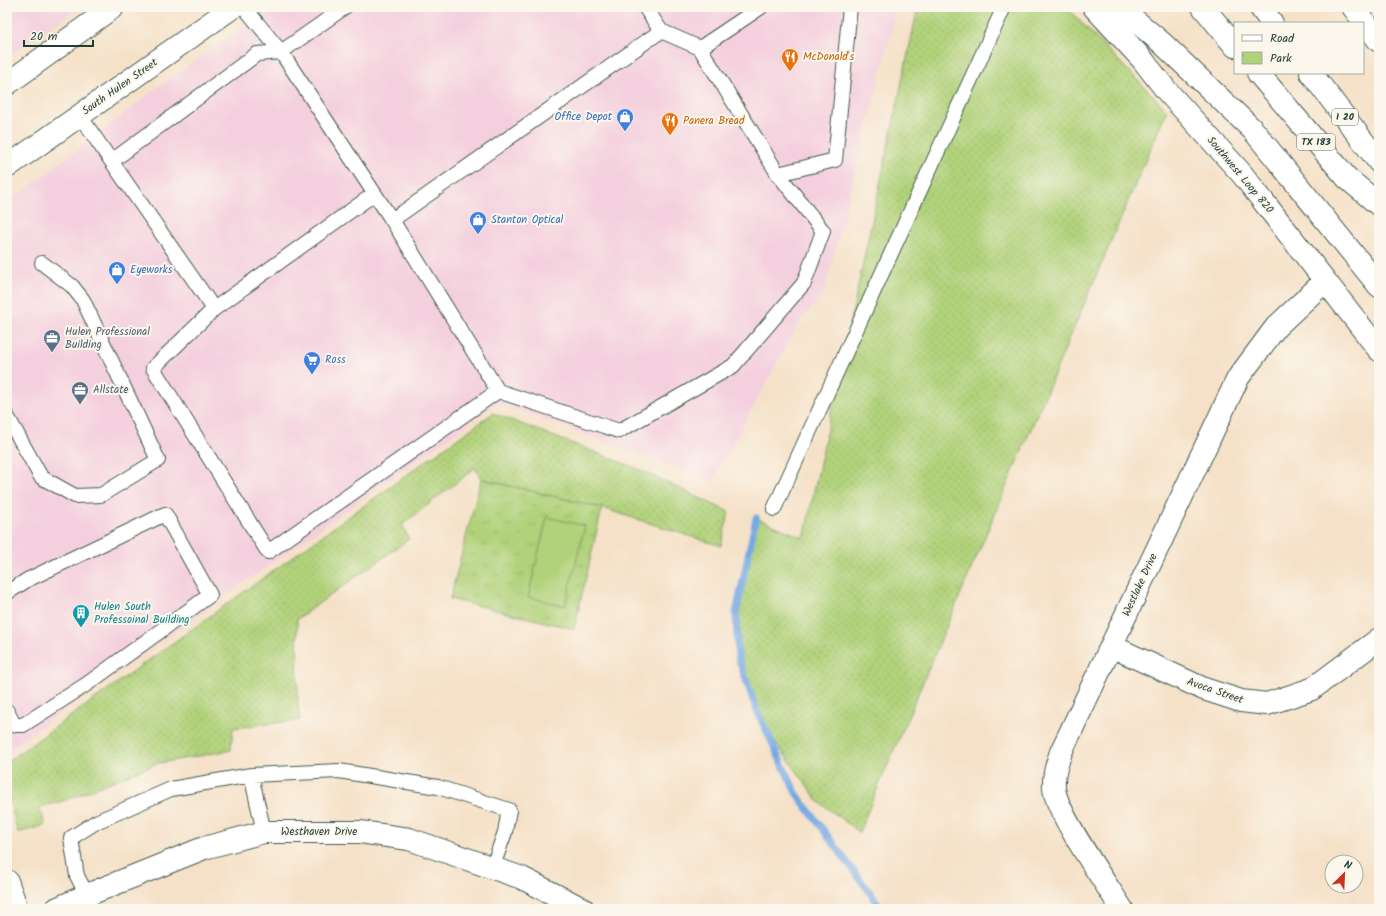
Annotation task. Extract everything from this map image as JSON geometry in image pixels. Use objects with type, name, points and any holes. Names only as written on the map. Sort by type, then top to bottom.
[{"type":"main road","points":[[7,84],[113,7]]},
{"type":"main road","name":"South Hulen Street","points":[[7,167],[233,7]]},
{"type":"main road","name":"Southwest Loop 820","points":[[1094,7],[1142,59],[1166,90],[1242,174],[1379,350]]},
{"type":"main road","points":[[1119,7],[1162,43],[1253,130],[1379,286]]},
{"type":"main road","points":[[1203,7],[1234,45]]},
{"type":"main road","points":[[1260,7],[1271,22]]},
{"type":"main road","points":[[1353,7],[1379,41]]},
{"type":"main road","name":"TX 183","points":[[1259,74],[1347,178],[1379,205]]},
{"type":"main road","name":"I 20","points":[[1312,74],[1379,162]]},
{"type":"main road","name":"Westlake Drive","points":[[1122,909],[1065,817],[1054,789],[1055,771],[1061,752],[1238,378],[1276,327],[1325,280]]},
{"type":"main road","name":"Avoca Street","points":[[1111,646],[1204,689],[1240,701],[1267,704],[1312,689],[1379,639]]},
{"type":"main road","name":"Westhaven Drive","points":[[56,909],[204,848],[264,832],[360,832],[409,839],[493,866],[522,878],[579,908]]},
{"type":"main road","points":[[7,881],[17,909]]},
{"type":"lane","points":[[244,7],[281,52],[392,220],[498,392],[619,431],[733,366],[804,283],[823,231],[778,174],[700,48],[662,32],[645,7]]},
{"type":"lane","points":[[112,161],[257,54],[281,52],[345,7]]},
{"type":"lane","points":[[700,48],[761,7]]},
{"type":"lane","points":[[778,174],[836,160],[850,7]]},
{"type":"lane","points":[[774,509],[1004,7]]},
{"type":"lane","points":[[392,220],[662,32]]},
{"type":"lane","points":[[80,116],[214,309]]},
{"type":"lane","points":[[374,194],[214,309],[153,368],[268,552],[498,392]]},
{"type":"lane","points":[[7,416],[41,477],[75,496],[101,495],[158,460],[83,300],[72,286],[42,263]]},
{"type":"lane","points":[[7,593],[27,580],[165,514],[210,595],[87,684],[23,725],[14,725],[7,711]]},
{"type":"lane","points":[[87,895],[77,876],[70,838],[96,822],[171,790],[251,776],[339,771],[438,787],[509,810],[505,832],[493,866]]},
{"type":"lane","points":[[251,776],[264,832]]},
{"type":"shaded area","points":[[7,7],[80,7],[7,57]]},
{"type":"shaded area","points":[[273,7],[896,7],[892,30],[825,290],[797,326],[713,481],[497,403],[7,751],[7,203],[87,143],[152,91]]},
{"type":"green space","points":[[918,7],[1066,7],[1167,110],[859,832],[819,802],[763,725],[740,663],[736,613],[756,518],[804,538]]},
{"type":"green space","points":[[493,413],[636,468],[729,512],[721,546],[602,508],[481,479],[475,468],[402,525],[409,539],[297,619],[298,706],[300,720],[233,728],[231,750],[155,764],[66,800],[40,807],[45,825],[18,833],[7,791],[7,762]]},
{"type":"green space","points":[[481,479],[602,508],[574,629],[450,599]]},
{"type":"green space","points":[[547,517],[585,526],[565,606],[528,597]]},
{"type":"waterway","points":[[756,518],[736,613],[738,657],[757,711],[796,793],[882,909]]},
{"type":"place","name":"McDonald's","points":[[790,72]]},
{"type":"place","name":"Office Depot","points":[[625,132]]},
{"type":"place","name":"Panera Bread","points":[[670,136]]},
{"type":"place","name":"Stanton Optical","points":[[478,235]]},
{"type":"place","name":"Eyeworks","points":[[117,285]]},
{"type":"place","name":"Hulen Professional Building","points":[[52,353]]},
{"type":"place","name":"Ross","points":[[312,375]]},
{"type":"place","name":"Allstate","points":[[80,405]]},
{"type":"place","name":"Hulen South Professoinal Building","points":[[81,628]]}]
